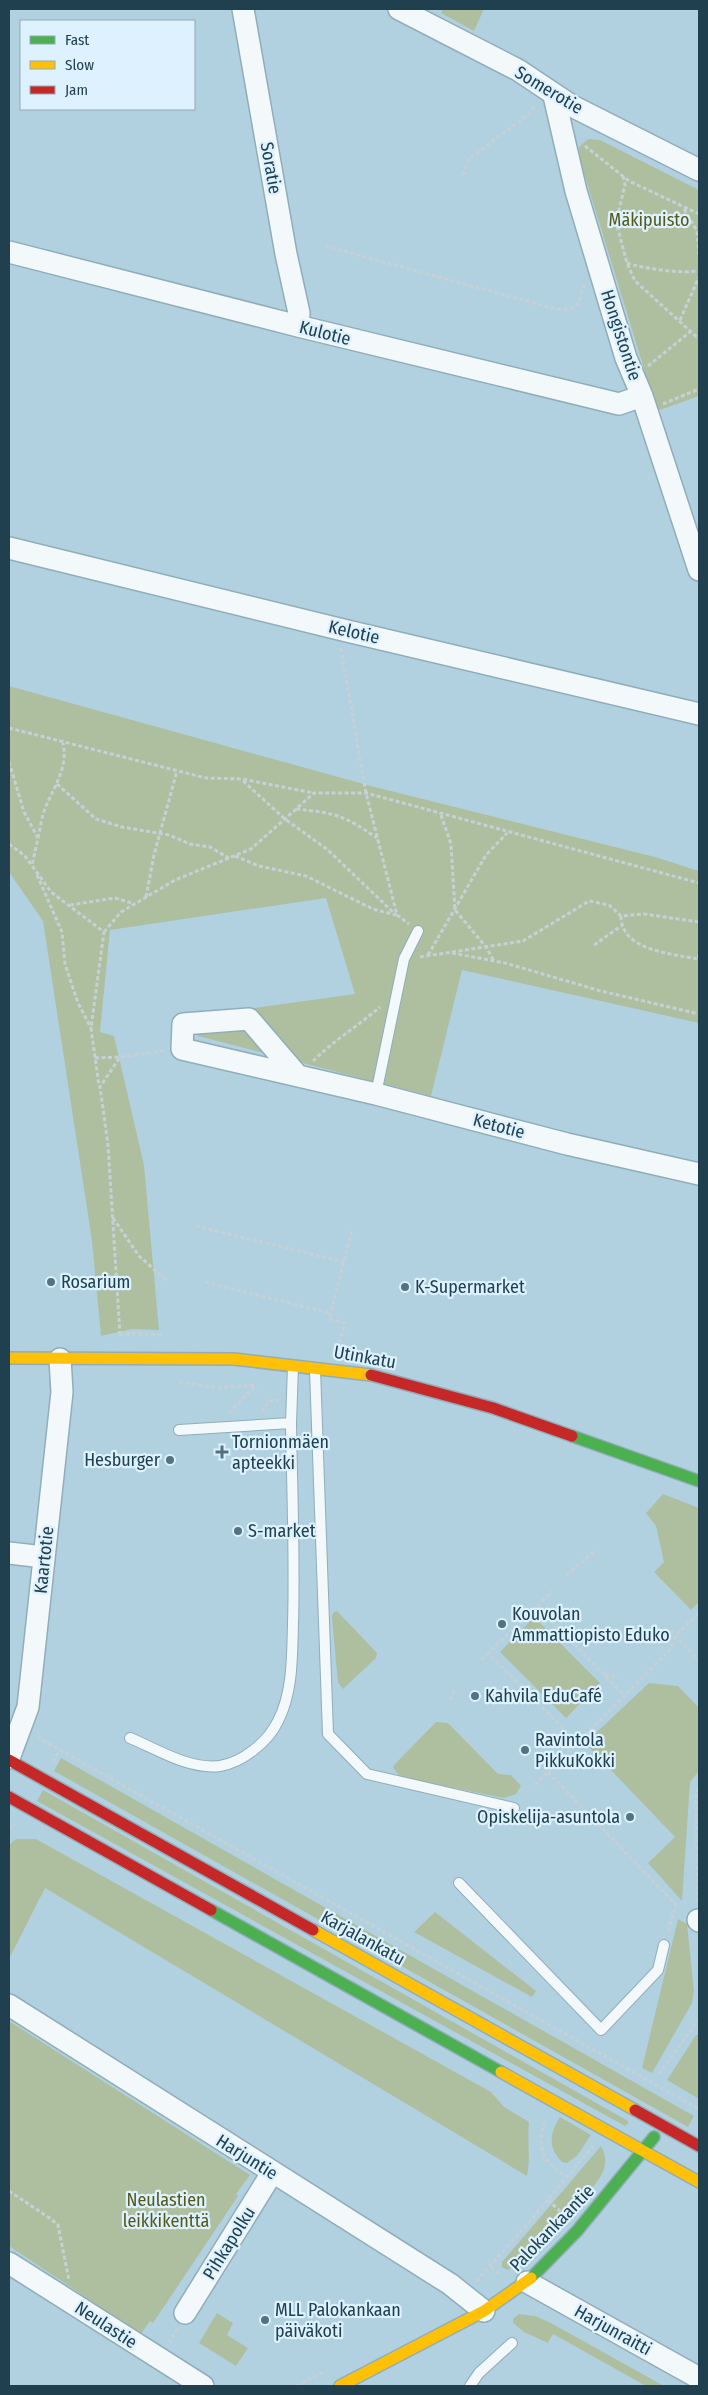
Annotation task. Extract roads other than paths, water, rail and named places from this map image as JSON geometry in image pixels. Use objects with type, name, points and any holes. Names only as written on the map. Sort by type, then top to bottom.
[{"type":"main road","name":"Utinkatu","points":[[9,1358],[234,1359],[293,1364],[376,1376],[440,1391],[699,1481]]},
{"type":"main road","name":"Karjalankatu","points":[[9,1759],[699,2146]]},
{"type":"main road","points":[[9,1797],[699,2182]]},
{"type":"main road","name":"Palokankaantie","points":[[340,2386],[484,2311],[527,2282],[577,2231],[663,2126]]},
{"type":"street","name":"Soratie","points":[[243,9],[286,254],[299,313],[298,326]]},
{"type":"street","name":"Somerotie","points":[[399,9],[518,70],[550,93],[699,170]]},
{"type":"street","name":"Hongistontie","points":[[550,93],[576,191],[626,358],[644,402],[699,570]]},
{"type":"street","name":"Kulotie","points":[[9,252],[298,326],[619,404],[644,402]]},
{"type":"street","name":"Kelotie","points":[[9,548],[343,630],[699,714]]},
{"type":"street","name":"Ketotie","points":[[298,1076],[249,1019],[183,1024],[182,1048],[298,1076],[376,1094],[567,1144],[699,1174]]},
{"type":"street","name":"Kaartotie","points":[[9,1759],[28,1707],[62,1392],[60,1359]]},
{"type":"street","points":[[9,1553],[44,1557]]},
{"type":"street","name":"Harjuntie","points":[[9,2005],[456,2288],[484,2311]]},
{"type":"street","name":"Pihkapolku","points":[[185,2313],[272,2173]]},
{"type":"street","name":"Neulastie","points":[[9,2263],[203,2386]]},
{"type":"street","name":"Harjunraitti","points":[[527,2282],[699,2378]]},
{"type":"lane","points":[[376,1094],[404,959],[418,932]]},
{"type":"lane","points":[[130,1738],[195,1765],[218,1766],[237,1761],[258,1746],[278,1723],[284,1707],[291,1671],[294,1595],[291,1423],[293,1364]]},
{"type":"lane","points":[[315,1367],[328,1734],[367,1774],[514,1808]]},
{"type":"lane","points":[[179,1430],[291,1423]]},
{"type":"lane","points":[[459,1883],[601,2030],[658,1970],[664,1945]]},
{"type":"lane","points":[[470,2386],[478,2373],[512,2343]]},
{"type":"place","name":"Rosarium","points":[[51,1282]]},
{"type":"place","name":"K-Supermarket","points":[[405,1287]]},
{"type":"place","name":"Tornionmäen apteekki","points":[[222,1452]]},
{"type":"place","name":"Hesburger","points":[[170,1460]]},
{"type":"place","name":"S-market","points":[[238,1531]]},
{"type":"place","name":"Kouvolan Ammattiopisto Eduko","points":[[502,1624]]},
{"type":"place","name":"Kahvila EduCafé","points":[[475,1696]]},
{"type":"place","name":"Ravintola PikkuKokki","points":[[525,1750]]},
{"type":"place","name":"Opiskelija-asuntola","points":[[630,1817]]},
{"type":"place","name":"MLL Palokankaan päiväkoti","points":[[265,2320]]},
{"type":"park label","name":"Mäkipuisto","points":[[649,220]]},
{"type":"park label","name":"Neulastien leikkikenttä","points":[[166,2210]]}]
